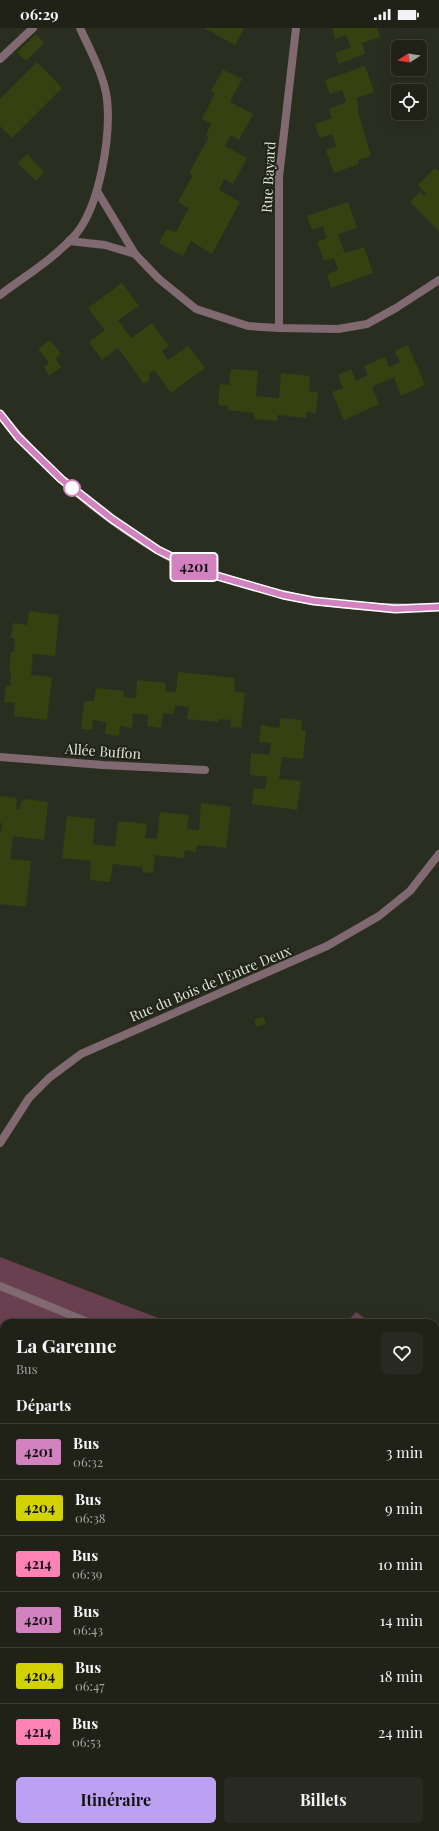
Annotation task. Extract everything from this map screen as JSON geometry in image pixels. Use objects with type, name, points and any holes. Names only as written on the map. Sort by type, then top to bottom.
[{"type":"street","points":[[0,59],[33,28]]},
{"type":"street","points":[[0,295],[69,241],[86,219],[97,191],[107,127],[107,99],[100,72],[80,28]]},
{"type":"street","name":"Rue Bayard","points":[[279,328],[279,177],[296,28]]},
{"type":"street","points":[[97,191],[135,254],[159,279],[196,308],[248,326],[338,329],[367,324],[396,308],[439,280]]},
{"type":"street","points":[[69,241],[105,245],[135,254]]},
{"type":"street","points":[[0,414],[18,437],[61,479],[112,519],[158,550],[203,572],[283,595],[314,601],[395,609],[439,607]]},
{"type":"street","name":"Allée Buffon","points":[[0,757],[103,765],[205,770]]},
{"type":"street","name":"Rue du Bois de l'Entre Deux","points":[[0,1143],[29,1098],[49,1078],[81,1054],[327,946],[379,916],[410,891],[439,854]]},
{"type":"street","points":[[0,1286],[80,1319]]},
{"type":"shaded area","points":[[0,1257],[161,1319],[0,1319]]},
{"type":"shaded area","points":[[356,1312],[366,1319],[350,1319]]},
{"type":"building","points":[[204,28],[244,28],[235,45]]},
{"type":"building","points":[[332,28],[377,28],[380,37],[362,43],[365,54],[339,64],[335,53],[351,47],[346,35],[335,39]]},
{"type":"building","points":[[36,34],[44,43],[26,61],[17,52]]},
{"type":"building","points":[[37,62],[62,88],[12,138],[0,126],[0,99]]},
{"type":"building","points":[[365,66],[374,92],[356,98],[359,108],[357,109],[371,156],[358,160],[359,164],[334,173],[326,150],[336,146],[332,134],[320,138],[315,124],[332,118],[329,109],[346,102],[342,90],[330,94],[325,80]]},
{"type":"building","points":[[223,70],[242,79],[230,102],[253,114],[239,140],[231,135],[225,146],[247,158],[233,184],[224,179],[219,190],[240,202],[212,254],[191,241],[183,256],[159,243],[167,229],[176,232],[189,208],[178,202],[193,175],[189,173],[209,137],[206,135],[211,124],[202,119],[215,93],[211,91]]},
{"type":"building","points":[[27,154],[44,172],[36,181],[18,163]]},
{"type":"building","points":[[435,168],[439,171],[439,231],[410,202],[420,192],[424,196],[426,194],[418,185]]},
{"type":"building","points":[[348,202],[357,228],[338,234],[341,244],[345,253],[364,247],[373,273],[331,288],[327,274],[338,270],[334,258],[324,261],[317,242],[327,238],[323,226],[312,230],[307,216]]},
{"type":"building","points":[[122,283],[139,306],[118,320],[131,338],[152,323],[169,346],[162,351],[168,360],[188,346],[205,368],[171,393],[154,370],[149,374],[150,379],[144,384],[118,348],[102,360],[89,342],[105,330],[88,308]]},
{"type":"building","points":[[50,340],[61,354],[55,359],[61,367],[49,376],[44,367],[49,363],[38,349]]},
{"type":"building","points":[[408,345],[425,385],[401,396],[394,377],[372,387],[379,404],[344,420],[332,392],[343,388],[338,375],[351,369],[356,381],[368,375],[364,366],[385,357],[389,367],[400,362],[394,351]]},
{"type":"building","points":[[231,369],[258,371],[256,396],[279,398],[281,373],[310,376],[309,391],[318,392],[316,413],[306,412],[306,418],[278,415],[277,421],[254,419],[254,413],[228,410],[228,406],[218,405],[220,384],[229,385]]},
{"type":"building","points":[[29,611],[59,615],[55,656],[33,654],[31,675],[52,677],[47,720],[14,716],[15,703],[4,702],[6,685],[10,686],[11,672],[9,672],[11,652],[14,652],[15,639],[11,638],[13,623],[27,625]]},
{"type":"building","points":[[178,672],[235,678],[234,691],[245,693],[241,728],[230,727],[231,720],[219,719],[218,722],[187,719],[189,707],[175,705],[174,714],[163,713],[161,728],[147,726],[148,715],[133,713],[132,728],[120,726],[119,736],[105,734],[106,722],[93,720],[92,730],[81,729],[84,701],[94,701],[96,688],[124,691],[123,697],[136,698],[137,680],[166,683],[165,691],[176,692]]},
{"type":"building","points":[[281,718],[302,720],[301,730],[306,731],[303,759],[282,757],[279,779],[301,781],[297,810],[252,804],[254,788],[265,789],[267,777],[250,775],[251,753],[269,755],[271,743],[259,742],[261,725],[279,728]]},
{"type":"building","points":[[0,796],[17,798],[16,809],[20,809],[21,803],[25,799],[48,802],[44,840],[13,836],[10,859],[31,861],[26,907],[0,904],[0,836],[2,823],[0,823]]},
{"type":"building","points":[[201,803],[231,807],[226,848],[197,845],[196,852],[185,850],[184,858],[155,855],[153,873],[143,872],[142,867],[113,864],[110,882],[90,880],[91,861],[62,858],[67,816],[95,819],[93,844],[115,847],[118,821],[147,824],[145,838],[157,839],[160,812],[189,815],[187,829],[199,830]]},
{"type":"building","points":[[263,1016],[266,1024],[257,1027],[254,1020]]},
{"type":"bus line","name":"4201","points":[[0,414],[18,437],[61,479],[112,519],[158,550],[203,572],[283,595],[314,601],[395,609],[439,607]]}]
